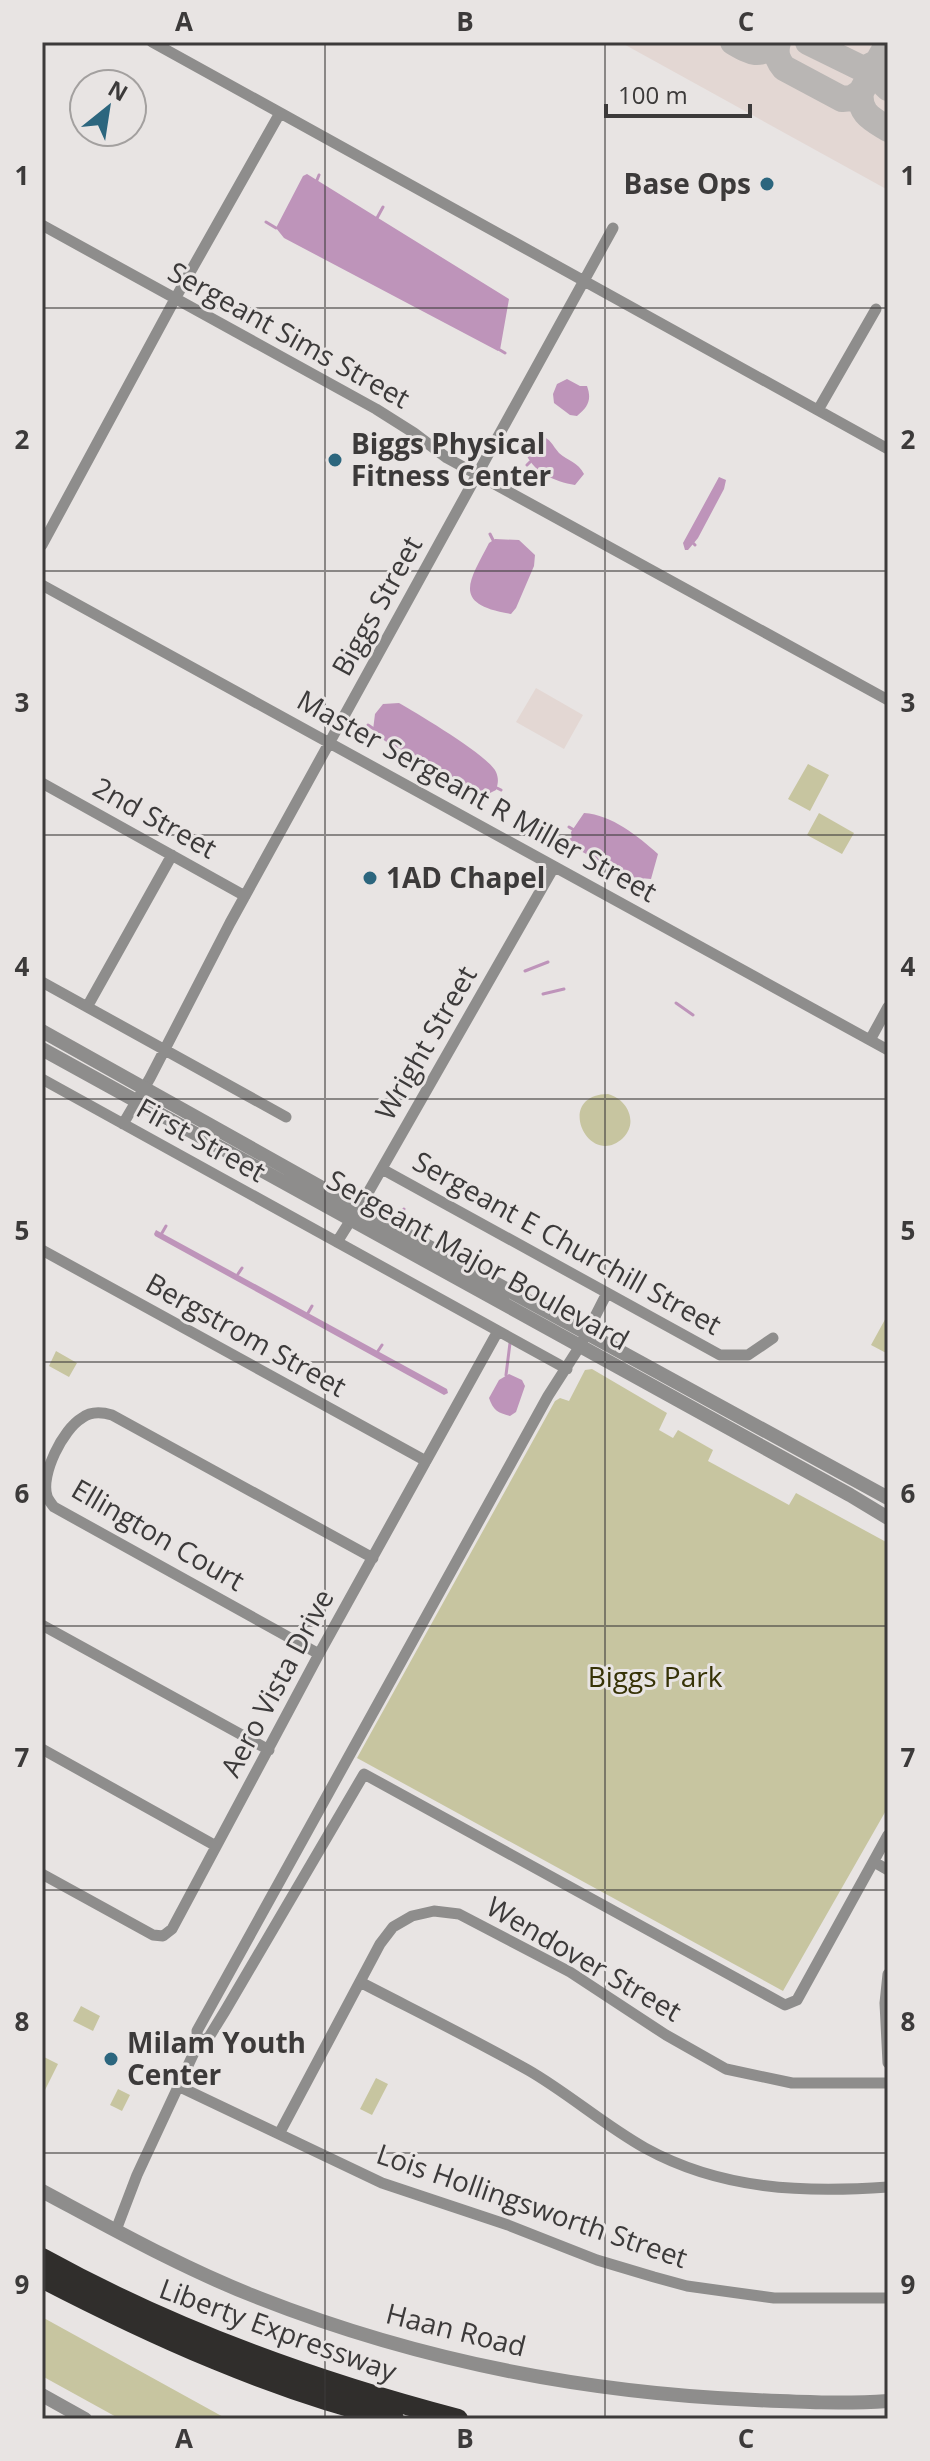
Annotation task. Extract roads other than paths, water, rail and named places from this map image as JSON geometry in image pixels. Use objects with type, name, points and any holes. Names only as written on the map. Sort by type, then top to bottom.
[{"type":"highway","name":"Liberty Expressway","points":[[42,2258],[140,2309],[271,2363],[336,2385],[458,2419]]},
{"type":"highway","name":"Liberty Expressway","points":[[42,2278],[122,2319],[198,2352],[288,2387],[394,2419]]},
{"type":"street","points":[[152,42],[888,449]]},
{"type":"street","points":[[42,545],[280,113]]},
{"type":"street","name":"Sergeant Sims Street","points":[[42,225],[376,409],[477,475],[888,700]]},
{"type":"street","name":"Biggs Street","points":[[123,1124],[613,228]]},
{"type":"street","points":[[818,410],[876,309]]},
{"type":"street","name":"Master Sergeant R Miller Street","points":[[42,585],[888,1050]]},
{"type":"street","name":"2nd Street","points":[[42,783],[245,896]]},
{"type":"street","points":[[87,1007],[172,855]]},
{"type":"street","name":"Wright Street","points":[[337,1242],[554,867]]},
{"type":"street","points":[[42,982],[286,1117]]},
{"type":"street","points":[[870,1040],[888,1007]]},
{"type":"street","name":"Sergeant Major Boulevard","points":[[42,1031],[140,1094],[354,1214],[583,1339],[888,1498]]},
{"type":"street","name":"Sergeant Major Boulevard","points":[[42,1049],[140,1094]]},
{"type":"street","name":"First Street","points":[[42,1079],[567,1369]]},
{"type":"street","name":"Sergeant E Churchill Street","points":[[382,1169],[720,1355],[748,1355],[773,1338]]},
{"type":"street","name":"Bergstrom Street","points":[[42,1250],[426,1461]]},
{"type":"street","points":[[116,2230],[137,2175],[198,2044],[197,2031],[607,1293]]},
{"type":"street","name":"Aero Vista Drive","points":[[42,1874],[153,1935],[163,1936],[172,1929],[319,1654],[498,1331]]},
{"type":"street","name":"Sergeant Major Boulevard","points":[[583,1339],[888,1518]]},
{"type":"street","name":"Ellington Court","points":[[319,1654],[54,1507],[47,1497],[46,1481],[58,1447],[81,1418],[98,1412],[112,1415],[373,1558]]},
{"type":"street","points":[[42,1625],[269,1750]]},
{"type":"street","points":[[42,1749],[216,1846]]},
{"type":"street","points":[[198,2044],[209,2037],[225,2011],[364,1774],[785,2005],[797,2000],[888,1835]]},
{"type":"street","points":[[874,1862],[888,1870]]},
{"type":"street","name":"Wendover Street","points":[[279,2134],[380,1944],[393,1927],[412,1916],[434,1911],[459,1914],[570,1972],[666,2035],[726,2069],[792,2083],[888,2083]]},
{"type":"street","points":[[888,1974],[885,2003],[888,2063]]},
{"type":"street","points":[[360,1982],[530,2072],[647,2149],[689,2168],[752,2185],[810,2191],[888,2187]]},
{"type":"street","name":"Lois Hollingsworth Street","points":[[178,2086],[395,2188],[508,2225],[597,2260],[687,2286],[774,2298],[888,2298]]},
{"type":"street","name":"Haan Road","points":[[42,2191],[207,2276],[318,2320],[493,2368],[640,2393],[795,2402],[888,2401]]},
{"type":"street","points":[[42,2395],[85,2419]]},
{"type":"waterway","points":[[317,180],[319,175]]},
{"type":"waterway","points":[[377,218],[383,207]]},
{"type":"waterway","points":[[266,222],[276,228]]},
{"type":"waterway","points":[[500,350],[505,353]]},
{"type":"waterway","points":[[527,465],[530,462]]},
{"type":"waterway","points":[[490,534],[493,540]]},
{"type":"waterway","points":[[692,542],[695,545]]},
{"type":"waterway","points":[[368,725],[374,729]]},
{"type":"waterway","points":[[497,788],[501,790]]},
{"type":"waterway","points":[[569,827],[574,830]]},
{"type":"waterway","points":[[568,841],[572,839]]},
{"type":"waterway","points":[[639,882],[642,878]]},
{"type":"waterway","points":[[525,971],[548,962]]},
{"type":"waterway","points":[[543,994],[564,989]]},
{"type":"waterway","points":[[676,1003],[693,1015]]},
{"type":"waterway","points":[[397,1223],[404,1209]]},
{"type":"waterway","points":[[162,1233],[166,1226]]},
{"type":"waterway","points":[[238,1274],[242,1268]]},
{"type":"waterway","points":[[308,1313],[312,1306]]},
{"type":"waterway","points":[[506,1375],[510,1343]]},
{"type":"waterway","points":[[378,1351],[382,1345]]},
{"type":"place","name":"Base Ops","points":[[767,184]]},
{"type":"place","name":"Biggs Physical Fitness Center","points":[[335,460]]},
{"type":"place","name":"1AD Chapel","points":[[370,878]]},
{"type":"place","name":"Milam Youth Center","points":[[111,2059]]},
{"type":"park label","name":"Biggs Park","points":[[655,1677]]}]
